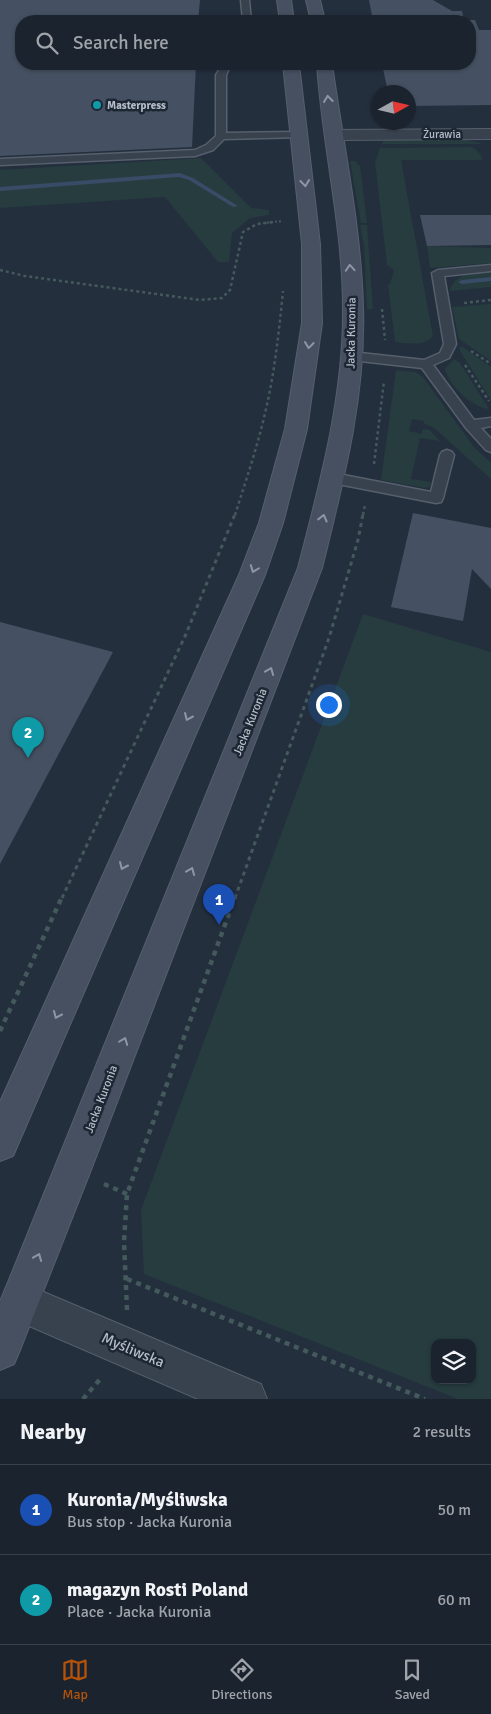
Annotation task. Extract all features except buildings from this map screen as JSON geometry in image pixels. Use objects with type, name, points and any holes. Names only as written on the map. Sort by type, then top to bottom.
[{"type":"main road","points":[[284,0],[286,15]]},
{"type":"main road","points":[[313,0],[317,15]]},
{"type":"main road","points":[[0,1143],[252,575],[271,523],[296,429],[312,323],[311,244],[290,223],[300,135],[293,70]]},
{"type":"main road","name":"Jacka Kuronia","points":[[0,1350],[10,1297],[310,568],[333,478],[345,414],[354,318],[348,231],[325,70]]},
{"type":"main road","points":[[300,135],[334,134]]},
{"type":"street","name":"Żurawia","points":[[334,134],[491,134]]},
{"type":"street","name":"Myśliwska","points":[[10,1297],[246,1399]]},
{"type":"lane","points":[[245,0],[246,15]]},
{"type":"lane","points":[[0,162],[195,153],[208,150],[214,146],[221,136],[221,75],[224,70]]},
{"type":"lane","points":[[221,136],[300,135]]},
{"type":"lane","points":[[351,356],[426,364],[445,355],[450,344],[438,273],[491,268]]},
{"type":"lane","points":[[426,364],[471,425],[491,447]]},
{"type":"lane","points":[[471,425],[491,422]]},
{"type":"lane","points":[[333,478],[436,498],[447,455]]},
{"type":"path","points":[[0,270],[25,276],[200,300],[222,298],[230,290],[242,232],[257,224],[290,223]]},
{"type":"path","points":[[0,1031],[160,692],[215,567],[258,441],[273,378],[282,316],[283,289]]},
{"type":"path","points":[[447,350],[464,362],[491,404]]},
{"type":"path","points":[[127,1279],[425,1399]]},
{"type":"green space","points":[[384,140],[467,140],[483,144],[382,144]]},
{"type":"green space","points":[[473,147],[481,155],[482,160],[401,160],[433,336],[420,343],[395,342],[388,284],[390,284],[394,270],[387,265],[375,162],[380,148]]},
{"type":"green space","points":[[201,158],[251,208],[269,210],[269,215],[250,218],[232,233],[229,262],[218,262],[165,197],[0,208],[0,170]]},
{"type":"green space","points":[[350,161],[355,161],[360,166],[367,223],[361,223]]},
{"type":"green space","points":[[360,225],[367,225],[373,309],[367,309],[364,247]]},
{"type":"green space","points":[[427,246],[491,248],[491,263],[430,268]]},
{"type":"green space","points":[[491,272],[491,287],[450,291],[452,285],[461,277],[472,273]]},
{"type":"green space","points":[[491,304],[491,361],[459,339],[452,307]]},
{"type":"green space","points":[[460,347],[463,347],[491,367],[491,400],[460,351]]},
{"type":"green space","points":[[454,359],[460,363],[489,409],[469,400],[451,382],[445,369]]},
{"type":"green space","points":[[396,370],[415,372],[423,377],[474,447],[491,463],[491,479],[433,427],[424,424],[424,421],[412,419],[409,431],[421,434],[423,429],[430,430],[440,441],[420,438],[411,479],[431,482],[430,487],[425,488],[381,480]]},
{"type":"green space","points":[[363,614],[491,652],[491,1399],[458,1399],[144,1274],[141,1210]]},
{"type":"waterway","points":[[0,189],[180,175],[191,179],[235,206]]},
{"type":"waterway","points":[[462,282],[491,279]]},
{"type":"place","name":"Masterpress","points":[[97,105]]},
{"type":"place","name":"magazyn Rosti Poland","points":[[28,758]]},
{"type":"place","name":"Kuronia/Myśliwska","points":[[219,925]]}]
